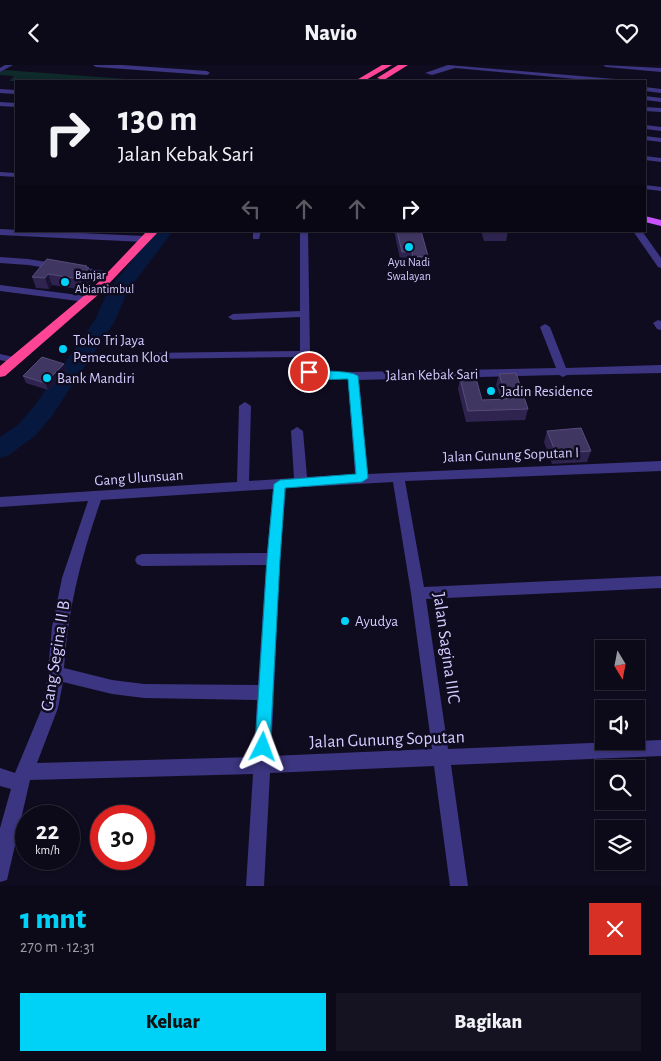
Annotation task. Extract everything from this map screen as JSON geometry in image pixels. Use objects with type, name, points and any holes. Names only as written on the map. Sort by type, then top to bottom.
[{"type":"highway","points":[[361,80],[388,65]]},
{"type":"highway","points":[[377,80],[404,65]]},
{"type":"highway","points":[[0,373],[86,299],[149,234]]},
{"type":"main road","points":[[646,219],[661,223]]},
{"type":"street","points":[[0,70],[10,65]]},
{"type":"street","points":[[96,65],[207,73]]},
{"type":"street","points":[[606,65],[661,75]]},
{"type":"street","points":[[428,73],[436,73],[446,67],[454,66],[604,80]]},
{"type":"street","points":[[642,71],[661,70]]},
{"type":"street","points":[[646,89],[661,91]]},
{"type":"street","points":[[0,91],[15,93]]},
{"type":"street","points":[[646,98],[661,100]]},
{"type":"street","points":[[0,104],[15,105]]},
{"type":"street","points":[[646,109],[661,110]]},
{"type":"street","points":[[646,127],[661,129]]},
{"type":"street","points":[[646,138],[661,140]]},
{"type":"street","points":[[646,150],[661,152]]},
{"type":"street","points":[[646,158],[661,160]]},
{"type":"street","points":[[0,169],[15,168]]},
{"type":"street","points":[[0,174],[15,175]]},
{"type":"street","points":[[646,187],[661,189]]},
{"type":"street","points":[[0,232],[149,234]]},
{"type":"street","name":"Jalan Kebak Sari","points":[[304,232],[305,354],[308,370],[312,374],[353,376],[563,373],[661,369]]},
{"type":"street","points":[[638,232],[661,265]]},
{"type":"street","points":[[0,260],[28,262],[111,275]]},
{"type":"street","points":[[0,288],[86,299]]},
{"type":"street","points":[[233,317],[305,314]]},
{"type":"street","points":[[545,327],[563,373]]},
{"type":"street","points":[[146,356],[305,354]]},
{"type":"street","points":[[0,357],[14,360]]},
{"type":"street","points":[[255,886],[273,559],[280,484],[362,478],[353,376]]},
{"type":"street","points":[[242,486],[246,406]]},
{"type":"street","points":[[297,431],[301,483]]},
{"type":"street","name":"Jalan Gunung Soputan I","points":[[362,478],[661,466]]},
{"type":"street","name":"Jalan Sagina IIIC","points":[[398,476],[418,593],[460,886]]},
{"type":"street","name":"Gang Ulunsuan","points":[[0,502],[280,484]]},
{"type":"street","name":"Gang Segina II B","points":[[0,873],[6,839],[23,777],[45,724],[53,695],[59,627],[69,578],[81,537],[96,497]]},
{"type":"street","points":[[142,560],[273,559]]},
{"type":"street","points":[[418,593],[661,582]]},
{"type":"street","points":[[55,673],[112,687],[144,691],[266,693]]},
{"type":"street","name":"Jalan Gunung Soputan","points":[[0,777],[23,777],[54,772],[661,748]]},
{"type":"green space","points":[[4,70],[139,80],[9,81],[14,76],[0,75],[0,72]]},
{"type":"building","points":[[397,232],[421,232],[428,256],[413,257],[412,251],[402,252]]},
{"type":"building","points":[[47,259],[87,266],[89,268],[80,279],[48,274],[45,278],[32,277]]},
{"type":"building","points":[[42,357],[64,364],[45,383],[23,376]]},
{"type":"building","points":[[516,373],[528,409],[468,411],[460,378],[476,378],[482,400],[507,399],[499,374]]},
{"type":"building","points":[[581,428],[591,451],[556,453],[547,431]]},
{"type":"waterway","points":[[0,449],[27,430],[43,411],[105,321],[118,291],[163,232]]},
{"type":"place","name":"Ayu Nadi Swalayan","points":[[409,247]]},
{"type":"place","name":"Banjar Abiantimbul","points":[[65,282]]},
{"type":"place","name":"Toko Tri Jaya Pemecutan Klod","points":[[63,349]]},
{"type":"place","name":"Bank Mandiri","points":[[47,378]]},
{"type":"place","name":"Jadin Residence","points":[[491,391]]},
{"type":"place","name":"Ayudya","points":[[345,621]]},
{"type":"route","points":[[263,747],[273,559],[280,484],[362,478],[353,376],[317,375],[309,372]]}]
